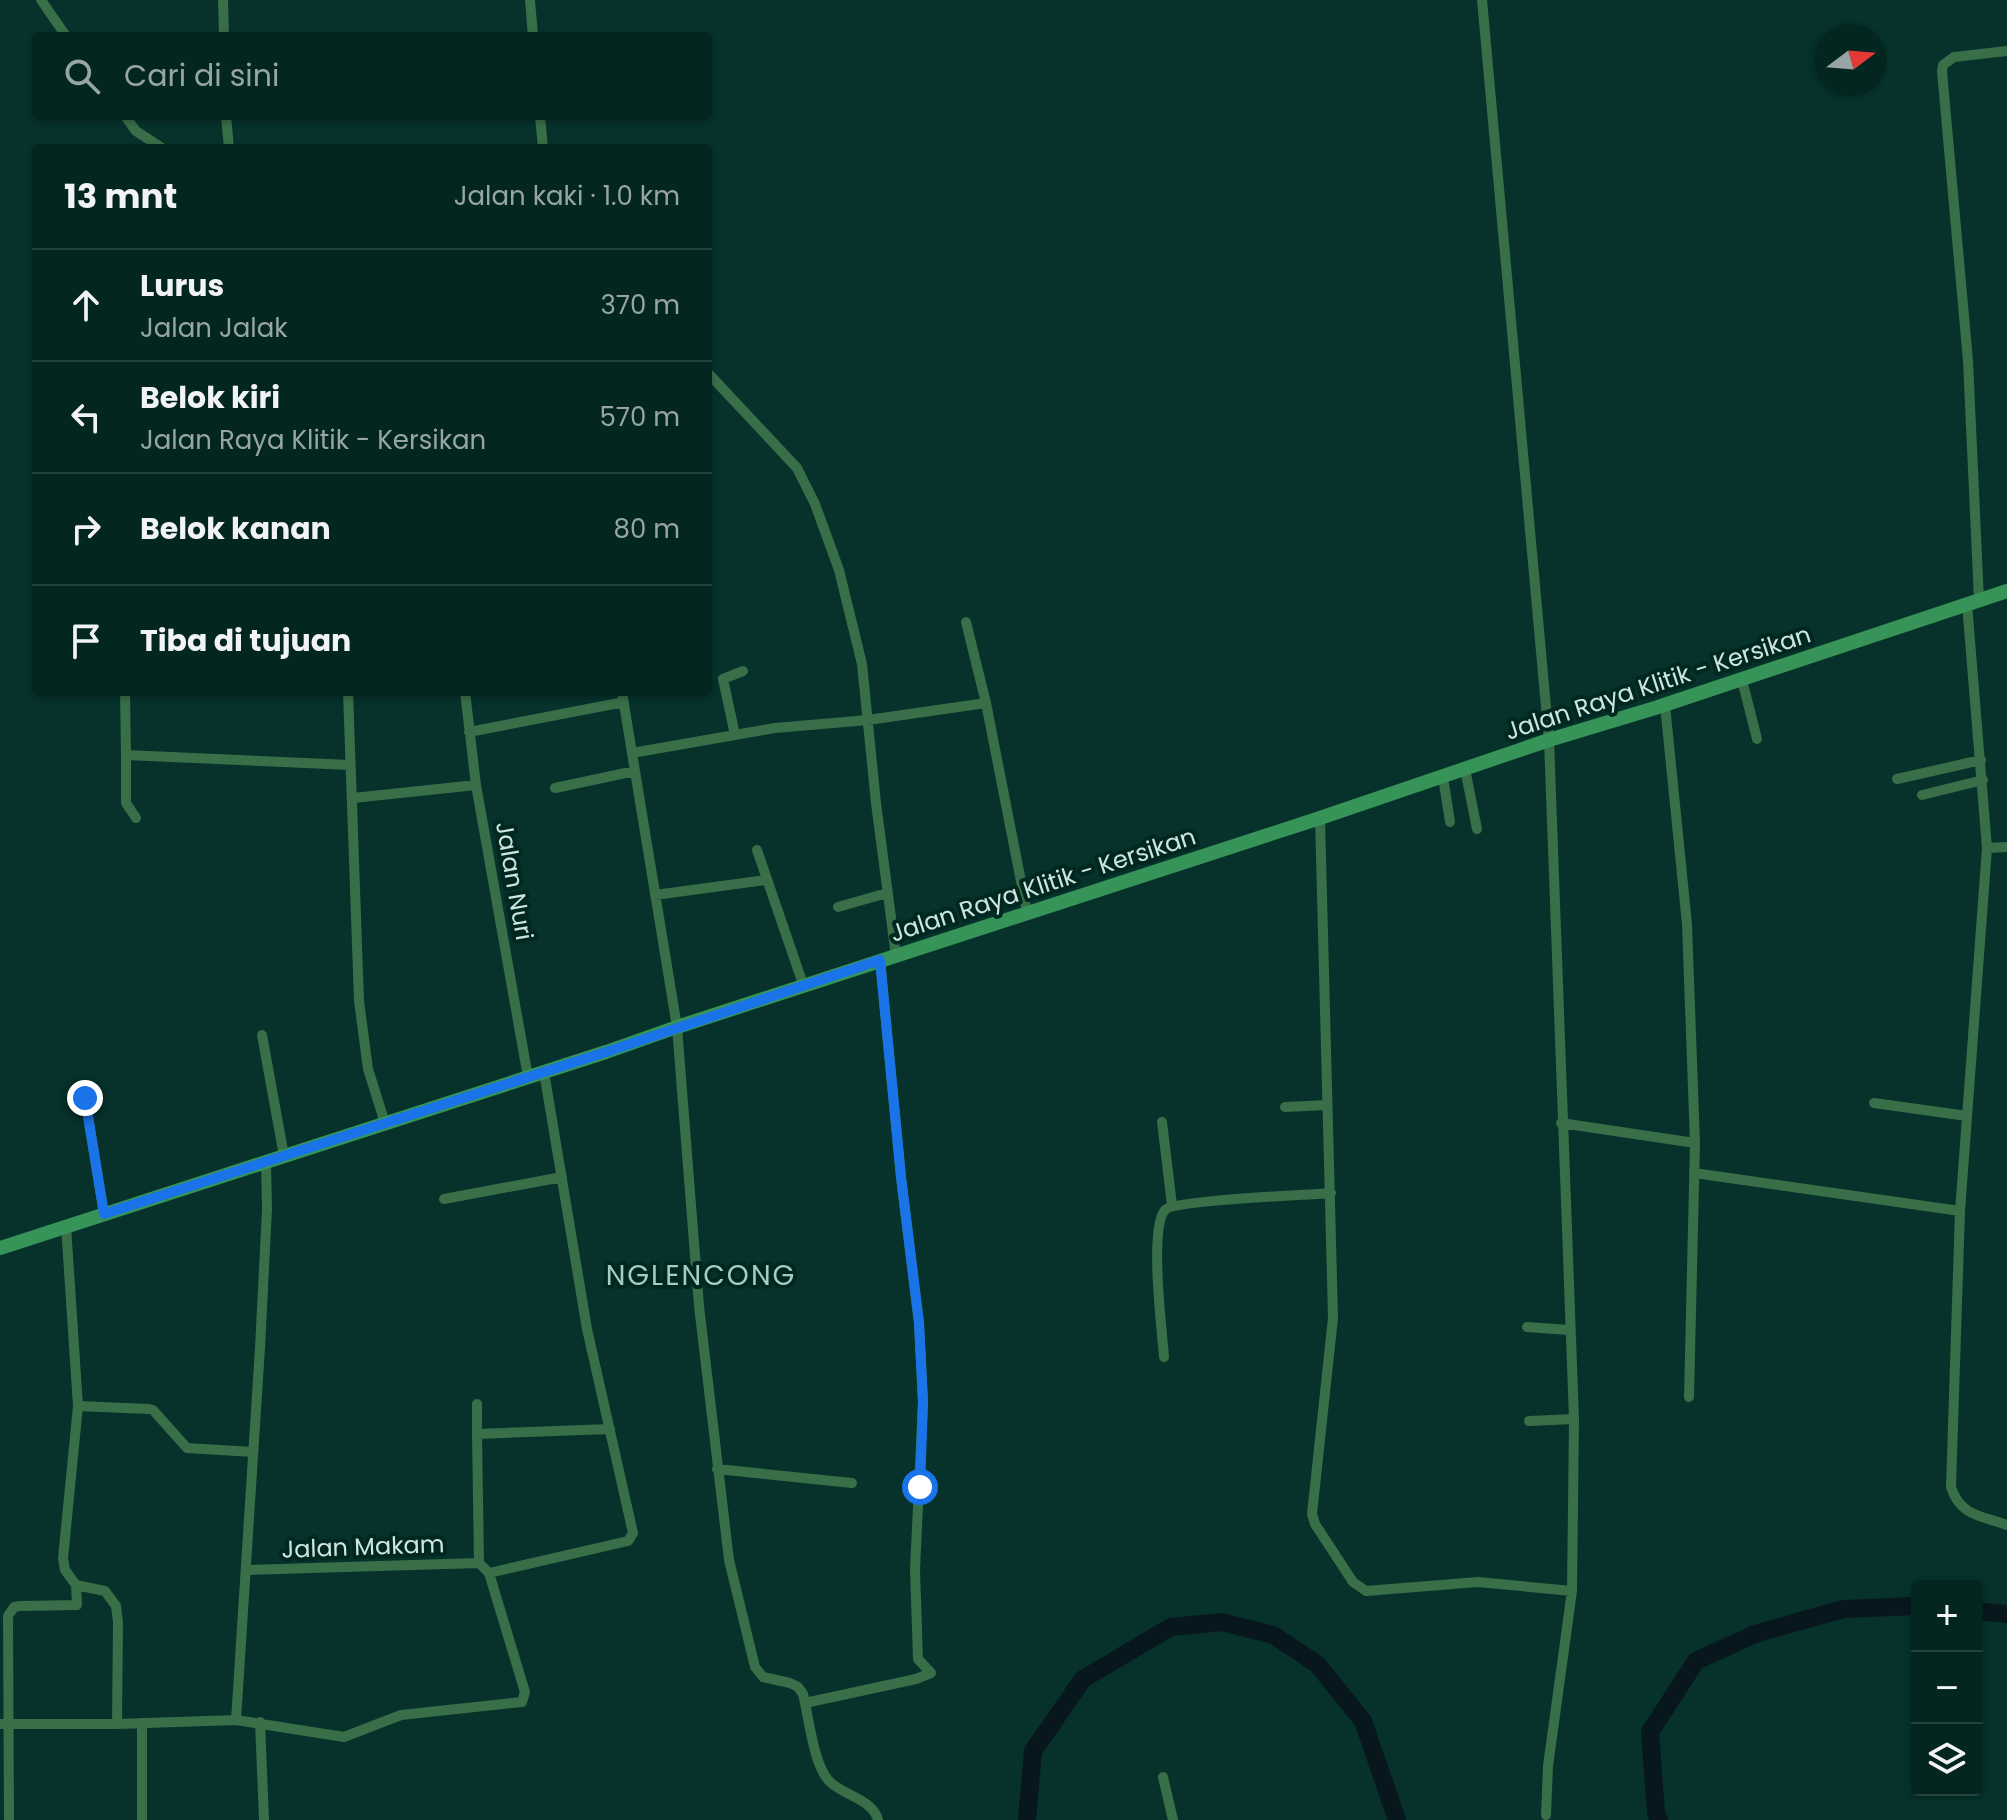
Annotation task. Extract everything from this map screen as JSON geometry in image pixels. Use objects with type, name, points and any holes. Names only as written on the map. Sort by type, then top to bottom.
[{"type":"street","points":[[41,0],[63,32]]},
{"type":"street","points":[[223,0],[224,32]]},
{"type":"street","points":[[530,0],[533,32]]},
{"type":"street","points":[[1482,0],[1549,740],[1574,1419],[1572,1591],[1548,1766],[1546,1815]]},
{"type":"street","points":[[2007,51],[1954,57],[1943,65],[1942,71],[1968,361],[1973,602],[1987,848],[1960,1211],[1951,1487],[1955,1500],[1965,1511],[2007,1525]]},
{"type":"street","points":[[128,120],[136,131],[156,144]]},
{"type":"street","points":[[226,120],[229,144]]},
{"type":"street","points":[[540,120],[543,144]]},
{"type":"street","points":[[712,377],[797,468],[806,483],[839,570],[854,623],[896,956]]},
{"type":"street","name":"Jalan Raya Klitik - Kersikan","points":[[0,1248],[2007,591]]},
{"type":"street","points":[[966,622],[986,703],[1027,912]]},
{"type":"street","points":[[735,735],[723,679],[743,671]]},
{"type":"street","points":[[1742,680],[1757,739]]},
{"type":"street","points":[[125,696],[126,803],[136,818]]},
{"type":"street","points":[[348,696],[359,1001],[368,1069],[385,1123]]},
{"type":"street","name":"Jalan Nuri","points":[[465,696],[476,785],[528,1077]]},
{"type":"street","points":[[469,732],[623,697],[677,1027],[696,1276],[729,1560],[755,1667],[763,1677],[798,1687],[825,1776],[870,1807],[878,1820]]},
{"type":"street","points":[[632,753],[775,728],[868,720],[986,703]]},
{"type":"street","points":[[1665,705],[1687,924],[1695,1143],[1689,1397]]},
{"type":"street","points":[[126,755],[350,765]]},
{"type":"street","points":[[1897,779],[1981,760]]},
{"type":"street","points":[[1465,769],[1477,829]]},
{"type":"street","points":[[555,788],[635,771]]},
{"type":"street","points":[[1443,777],[1450,822]]},
{"type":"street","points":[[1922,795],[1983,780]]},
{"type":"street","points":[[353,798],[476,785]]},
{"type":"street","points":[[1320,818],[1333,1318],[1311,1501],[1315,1524],[1353,1582],[1366,1591],[1478,1582],[1572,1591]]},
{"type":"street","points":[[1987,848],[2007,847]]},
{"type":"street","points":[[757,850],[804,987]]},
{"type":"street","points":[[655,895],[766,880]]},
{"type":"street","points":[[838,907],[887,893]]},
{"type":"street","points":[[805,1703],[931,1673],[918,1659],[915,1569],[923,1402],[919,1323],[880,960]]},
{"type":"street","points":[[262,1035],[284,1156]]},
{"type":"street","points":[[489,1573],[631,1539],[633,1533],[587,1329],[544,1072]]},
{"type":"street","points":[[85,1098],[104,1214]]},
{"type":"street","points":[[1874,1103],[1967,1116]]},
{"type":"street","points":[[1285,1107],[1327,1105]]},
{"type":"street","points":[[1162,1122],[1172,1205]]},
{"type":"street","points":[[1561,1123],[1695,1143]]},
{"type":"street","points":[[236,1720],[248,1570],[267,1225],[266,1163]]},
{"type":"street","points":[[1694,1173],[1960,1211]]},
{"type":"street","points":[[444,1199],[562,1177]]},
{"type":"street","points":[[1164,1357],[1157,1251],[1161,1216],[1166,1208],[1172,1205],[1331,1193]]},
{"type":"street","points":[[9,1820],[4,1724],[10,1611],[20,1606],[77,1605],[76,1585],[65,1570],[63,1558],[78,1406],[66,1226]]},
{"type":"street","points":[[1527,1327],[1569,1330]]},
{"type":"street","points":[[4,1724],[236,1720],[344,1737],[401,1715],[522,1702],[525,1692],[489,1573],[479,1563],[477,1404]]},
{"type":"street","points":[[78,1406],[153,1410],[187,1448],[253,1452]]},
{"type":"street","points":[[1529,1421],[1574,1419]]},
{"type":"street","points":[[477,1434],[610,1429]]},
{"type":"street","points":[[717,1469],[852,1483]]},
{"type":"street","name":"Jalan Makam","points":[[248,1570],[479,1563]]},
{"type":"street","points":[[76,1585],[105,1591],[116,1606],[117,1724]]},
{"type":"street","points":[[260,1722],[264,1820]]},
{"type":"street","points":[[142,1723],[142,1820]]},
{"type":"street","points":[[1163,1777],[1173,1820]]},
{"type":"waterway","points":[[1659,1820],[1650,1732],[1696,1661],[1755,1634],[1843,1609],[1911,1606]]},
{"type":"waterway","points":[[1983,1612],[2007,1614]]},
{"type":"waterway","points":[[1027,1820],[1033,1751],[1083,1679],[1171,1627],[1222,1622],[1273,1635],[1317,1664],[1363,1721],[1397,1820]]},
{"type":"district","name":"NGLENCONG","points":[[701,1275]]},
{"type":"route","points":[[85,1098],[104,1214],[880,960],[919,1323],[923,1402],[920,1487]]}]
